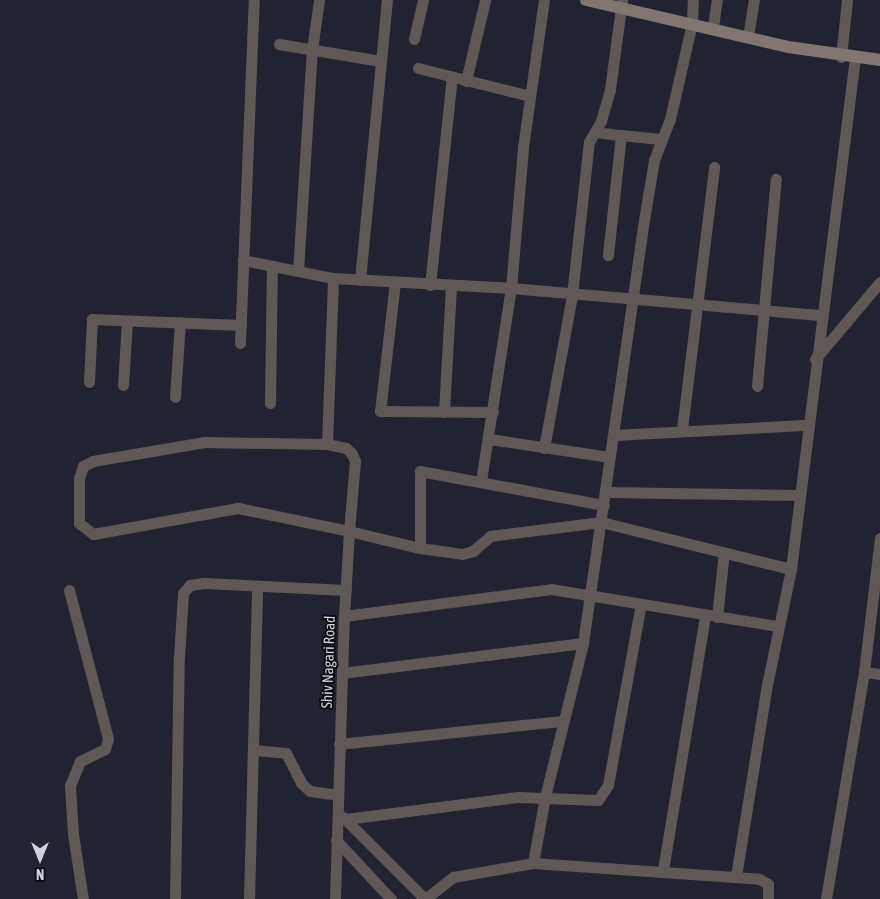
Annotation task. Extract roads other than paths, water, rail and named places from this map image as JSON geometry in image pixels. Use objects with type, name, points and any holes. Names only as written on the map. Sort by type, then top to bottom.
[{"type":"street","points":[[240,343],[254,0]]},
{"type":"street","points":[[298,270],[312,50],[319,0]]},
{"type":"street","points":[[360,280],[387,0]]},
{"type":"street","points":[[414,39],[423,0]]},
{"type":"street","points":[[466,81],[485,0]]},
{"type":"street","points":[[481,481],[511,288],[530,96],[544,0]]},
{"type":"street","points":[[586,0],[622,4],[748,37],[841,56],[880,60]]},
{"type":"street","points":[[533,863],[545,797],[584,644],[646,212],[660,139],[670,119],[692,23],[693,0]]},
{"type":"street","points":[[713,27],[717,0]]},
{"type":"street","points":[[748,37],[754,0]]},
{"type":"street","points":[[841,56],[847,0]]},
{"type":"street","points":[[544,448],[572,295],[589,142],[595,132],[610,89],[622,4]]},
{"type":"street","points":[[279,44],[380,61]]},
{"type":"street","points":[[736,876],[778,626],[791,569],[815,359],[845,157],[855,57]]},
{"type":"street","points":[[418,68],[530,96]]},
{"type":"street","points":[[430,285],[452,77]]},
{"type":"street","points":[[595,132],[660,139]]},
{"type":"street","points":[[608,255],[621,135]]},
{"type":"street","points":[[682,430],[714,167]]},
{"type":"street","points":[[757,386],[776,179]]},
{"type":"street","points":[[243,260],[333,278],[430,285],[511,288],[765,312],[822,315]]},
{"type":"street","points":[[270,403],[272,266]]},
{"type":"street","points":[[333,278],[327,444],[205,442],[93,461],[83,466],[79,478],[79,523],[93,534],[103,534],[238,508],[420,548],[462,554],[473,551],[490,536],[601,522],[791,569]]},
{"type":"street","points":[[395,282],[380,411],[492,412]]},
{"type":"street","points":[[815,359],[880,282]]},
{"type":"street","points":[[444,412],[451,286]]},
{"type":"street","points":[[89,382],[92,319],[240,325]]},
{"type":"street","points":[[123,385],[127,321]]},
{"type":"street","points":[[175,397],[180,322]]},
{"type":"street","points":[[614,435],[808,425]]},
{"type":"street","points":[[488,439],[610,457]]},
{"type":"street","name":"Shiv Nagari Road","points":[[327,444],[346,448],[355,461],[344,616],[335,899]]},
{"type":"street","points":[[420,548],[420,471],[604,505]]},
{"type":"street","points":[[606,492],[800,495]]},
{"type":"street","points":[[826,899],[864,672],[880,538]]},
{"type":"street","points":[[717,617],[724,552]]},
{"type":"street","points":[[175,899],[179,657],[183,593],[190,585],[204,583],[346,590]]},
{"type":"street","points":[[249,899],[257,587]]},
{"type":"street","points":[[344,616],[526,590],[551,589],[778,626]]},
{"type":"street","points":[[69,590],[108,739],[105,749],[80,761],[70,786],[73,834],[84,899]]},
{"type":"street","points":[[346,820],[518,797],[545,797],[589,802],[604,795],[641,604]]},
{"type":"street","points":[[663,870],[705,615]]},
{"type":"street","points":[[342,673],[584,644]]},
{"type":"street","points":[[864,672],[880,674]]},
{"type":"street","points":[[340,744],[563,721]]},
{"type":"street","points":[[253,750],[286,753],[301,784],[310,790],[338,795]]},
{"type":"street","points":[[337,811],[425,899],[453,877],[533,863],[663,870],[759,879],[768,884],[768,899]]},
{"type":"street","points":[[336,840],[391,899]]}]
